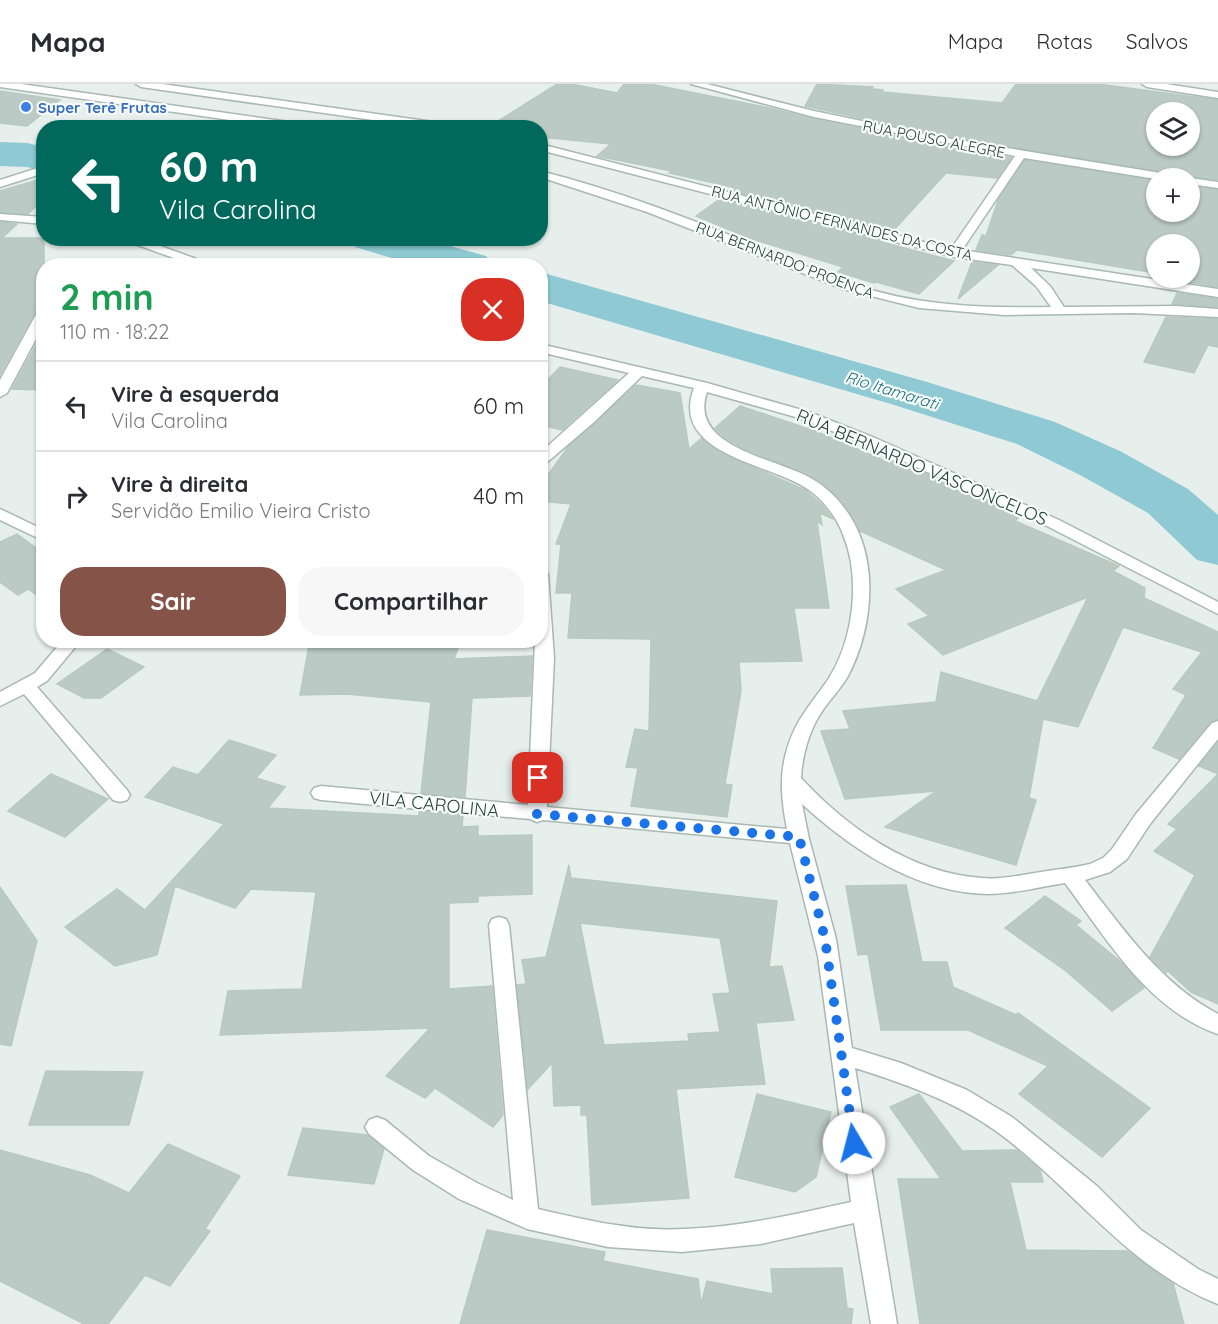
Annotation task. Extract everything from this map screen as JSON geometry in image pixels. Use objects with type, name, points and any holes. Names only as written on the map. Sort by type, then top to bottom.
[{"type":"street","points":[[0,84],[254,120]]},
{"type":"street","points":[[141,84],[398,120]]},
{"type":"street","name":"RUA POUSO ALEGRE","points":[[696,84],[799,112],[923,138],[1146,174]]},
{"type":"street","points":[[1148,84],[1218,95]]},
{"type":"street","name":"RUA ANTÔNIO FERNANDES DA COSTA","points":[[548,149],[954,253],[1218,293]]},
{"type":"street","points":[[954,253],[1021,155]]},
{"type":"street","points":[[0,184],[36,171]]},
{"type":"street","name":"RUA BERNARDO PROENÇA","points":[[548,176],[622,199],[833,281],[878,296],[930,306],[979,310],[1144,308],[1218,313]]},
{"type":"street","points":[[1200,182],[1218,185]]},
{"type":"street","points":[[0,217],[36,220]]},
{"type":"street","points":[[149,246],[185,258]]},
{"type":"street","points":[[1014,261],[1032,273],[1059,309]]},
{"type":"street","points":[[0,393],[36,326]]},
{"type":"street","name":"RUA BERNARDO VASCONCELOS","points":[[548,350],[702,387],[804,415],[870,441],[1053,523],[1218,609]]},
{"type":"street","points":[[548,454],[639,371]]},
{"type":"street","points":[[702,387],[697,399],[697,419],[709,436],[732,449],[811,484],[835,506],[850,528],[858,552],[861,580],[860,611],[852,644],[838,677],[811,715],[796,747],[790,777],[799,837],[825,939],[864,1210],[884,1324]]},
{"type":"street","points":[[0,514],[36,532]]},
{"type":"street","points":[[0,700],[41,676],[66,648]]},
{"type":"street","points":[[537,814],[544,648]]},
{"type":"street","points":[[27,686],[120,795]]},
{"type":"street","points":[[790,777],[806,797],[856,837],[905,867],[952,883],[982,887],[1091,871],[1109,863],[1121,852],[1163,792],[1218,728]]},
{"type":"street","name":"VILA CAROLINA","points":[[321,793],[799,837]]},
{"type":"street","points":[[1069,874],[1123,944],[1152,976],[1184,1005],[1218,1025]]},
{"type":"street","points":[[500,925],[527,1218]]},
{"type":"street","points":[[841,1054],[893,1070],[959,1097],[1004,1124],[1088,1194],[1132,1238],[1190,1277],[1218,1292]]},
{"type":"street","points":[[377,1127],[421,1163],[468,1191],[527,1218],[608,1236],[682,1241],[761,1233],[864,1210]]},
{"type":"building","points":[[557,84],[571,84],[617,93],[624,84],[650,84],[1011,158],[997,178],[946,173],[892,232],[732,191],[736,188],[669,173],[672,171],[597,156],[611,144],[548,138],[548,120],[500,120]]},
{"type":"building","points":[[817,84],[873,87],[872,89],[883,90],[882,92],[1002,103],[1016,84],[1098,84],[1218,100],[1218,180],[1200,177],[1200,168],[1146,169],[934,134],[805,106]]},
{"type":"building","name":"Super Terê Frutas","points":[[0,91],[60,100],[27,126],[0,123]]},
{"type":"building","points":[[1025,160],[1146,179],[1146,222],[1200,222],[1200,187],[1218,190],[1218,287],[1200,284],[1200,234],[1146,234],[1146,271],[1017,250],[1011,255],[976,250],[982,235],[986,236],[998,200]]},
{"type":"building","points":[[36,180],[36,206],[28,214],[0,212],[0,191]]},
{"type":"building","points":[[720,199],[954,261],[919,294],[874,283],[838,272],[843,267],[752,239],[696,216]]},
{"type":"building","points":[[0,222],[17,224],[2,238],[36,238],[36,246],[44,246],[44,258],[36,258],[36,310],[0,375]]},
{"type":"building","points":[[972,262],[998,265],[958,299]]},
{"type":"building","points":[[1177,293],[1218,299],[1218,307],[1172,304]]},
{"type":"building","points":[[1166,317],[1218,319],[1218,347],[1208,345],[1194,373],[1144,362]]},
{"type":"building","points":[[36,345],[36,390],[12,389]]},
{"type":"building","points":[[560,367],[618,380],[562,430],[548,427],[548,380]]},
{"type":"building","points":[[636,385],[680,393],[689,449],[702,438],[725,455],[805,490],[822,505],[833,519],[820,513],[822,525],[817,521],[829,608],[794,608],[802,661],[739,662],[741,691],[725,784],[732,785],[727,817],[631,806],[638,768],[626,767],[635,729],[649,731],[651,639],[568,638],[572,593],[556,593],[561,544],[556,544],[571,504],[548,502],[548,475],[568,447]]},
{"type":"building","points":[[740,406],[815,431],[890,463],[895,460],[1020,516],[1015,521],[1119,566],[1113,571],[1145,588],[1144,598],[1218,632],[1218,719],[1210,722],[1179,759],[1153,748],[1186,695],[1173,689],[1202,652],[1123,627],[1078,727],[1043,719],[1029,798],[1036,800],[1016,865],[885,827],[936,791],[845,799],[821,731],[850,729],[843,711],[936,702],[941,672],[1037,701],[1088,597],[943,655],[908,624],[929,616],[896,589],[946,570],[860,531],[841,500],[818,480],[725,438],[715,428]]},
{"type":"building","points":[[17,534],[36,548],[36,594],[28,589],[18,595],[0,582],[0,542]]},
{"type":"building","points":[[309,648],[458,648],[454,659],[532,656],[530,696],[472,698],[465,797],[421,793],[431,702],[347,694],[300,695]]},
{"type":"building","points":[[107,649],[144,667],[101,698],[84,698],[57,684]]},
{"type":"building","points":[[229,740],[276,755],[256,778],[285,787],[268,808],[419,816],[419,811],[463,815],[462,827],[478,826],[478,836],[532,835],[532,894],[478,896],[478,902],[449,903],[449,989],[492,986],[503,1115],[493,1127],[435,1088],[425,1098],[386,1076],[430,1028],[220,1035],[228,991],[302,989],[316,892],[251,889],[235,908],[175,886],[157,955],[115,966],[65,927],[117,889],[145,910],[224,824],[145,797],[173,767],[198,775]]},
{"type":"building","points":[[1218,743],[1218,774],[1199,766]]},
{"type":"building","points":[[51,774],[108,799],[65,837],[8,811]]},
{"type":"building","points":[[1218,774],[1218,1004],[1191,992],[1150,957],[1195,875],[1154,851],[1177,829],[1168,824]]},
{"type":"building","points":[[569,865],[571,878],[777,901],[769,967],[782,966],[794,1020],[756,1023],[765,1084],[676,1089],[689,1198],[592,1205],[587,1115],[581,1115],[581,1105],[554,1106],[552,1063],[528,1089],[517,985],[526,984],[522,960],[546,957]],"holes":[[[580,923],[720,938],[730,993],[713,994],[720,1032],[688,1034],[689,1041],[604,1045]]]},
{"type":"building","points":[[906,885],[922,962],[947,962],[953,987],[1016,1015],[1018,1013],[1150,1108],[1102,1157],[1019,1094],[1048,1066],[968,1030],[881,1030],[868,954],[858,955],[846,886]]},
{"type":"building","points":[[0,887],[37,941],[11,1046],[0,1044]]},
{"type":"building","points":[[1045,896],[1081,921],[1076,925],[1121,962],[1144,988],[1112,1011],[1066,971],[1005,928]]},
{"type":"building","points":[[46,1071],[143,1072],[129,1125],[29,1125]]},
{"type":"building","points":[[757,1094],[831,1112],[816,1177],[795,1192],[735,1177]]},
{"type":"building","points":[[919,1094],[962,1151],[1017,1150],[1040,1170],[1043,1182],[1010,1182],[1026,1250],[1127,1251],[1173,1283],[1184,1324],[920,1324],[898,1179],[941,1179],[890,1107]]},
{"type":"building","points":[[303,1128],[367,1135],[384,1149],[374,1184],[288,1175]]},
{"type":"building","points":[[168,1144],[240,1176],[205,1229],[210,1231],[170,1286],[145,1275],[108,1324],[84,1324],[0,1281],[0,1150],[90,1175],[129,1193]]},
{"type":"building","points":[[487,1230],[605,1252],[603,1261],[698,1279],[701,1304],[707,1281],[773,1294],[771,1269],[842,1268],[847,1308],[853,1309],[851,1324],[460,1324]]},
{"type":"waterway","name":"Rio Itamarati","points":[[0,154],[36,157]]},
{"type":"waterway","name":"Rio Itamarati","points":[[399,246],[442,258]]},
{"type":"waterway","name":"Rio Itamarati","points":[[548,288],[909,393],[1036,433],[1102,464],[1168,501],[1218,547]]},
{"type":"place","name":"Super Terê Frutas","points":[[26,107]]},
{"type":"route","points":[[538,778],[537,814],[799,837],[825,939],[854,1143]]}]
